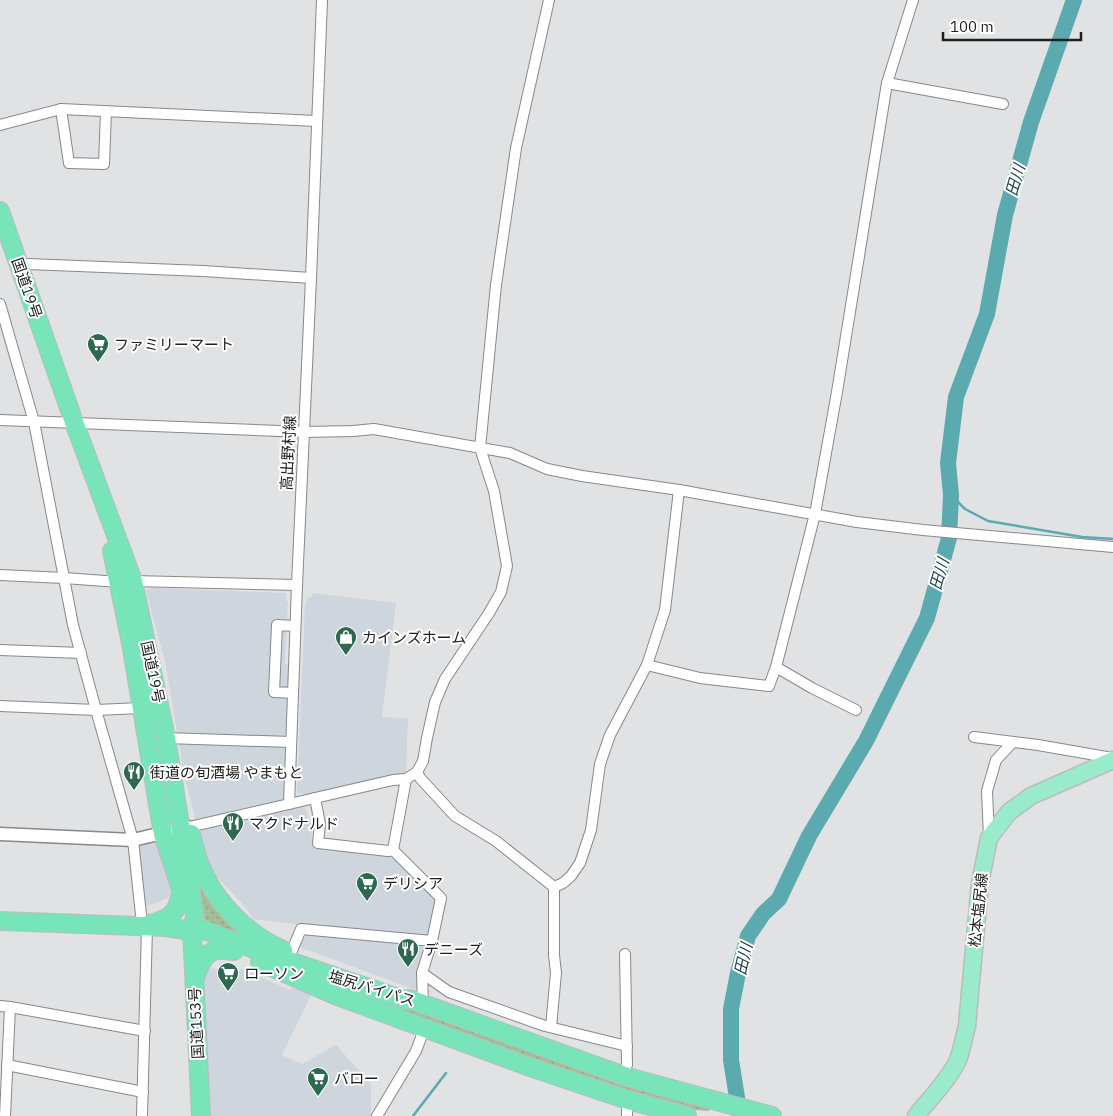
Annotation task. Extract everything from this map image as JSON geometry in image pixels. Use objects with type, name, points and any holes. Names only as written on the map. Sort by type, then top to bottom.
[{"type":"highway","name":"国道19号","points":[[0,211],[74,422],[107,533],[126,582],[160,708],[166,738],[182,891],[186,918],[192,931]]},
{"type":"highway","name":"国道19号","points":[[126,582],[141,708],[147,740],[177,830],[195,917],[192,931]]},
{"type":"highway","points":[[177,830],[196,853],[204,875],[216,894],[230,912],[254,934],[271,945],[290,953],[406,996],[416,1002]]},
{"type":"highway","points":[[143,923],[162,920],[172,916],[177,909],[182,891]]},
{"type":"highway","points":[[0,920],[143,923],[192,931]]},
{"type":"highway","name":"塩尻バイパス","points":[[192,931],[204,930],[301,966],[404,1000],[416,1002],[627,1077],[770,1116]]},
{"type":"highway","name":"塩尻バイパス","points":[[192,931],[335,995],[560,1078],[687,1116]]},
{"type":"highway","name":"国道153号","points":[[192,931],[201,1116]]},
{"type":"highway","points":[[194,982],[198,968],[210,952],[218,950],[234,951]]},
{"type":"main road","name":"松本塩尻線","points":[[923,1113],[958,1060],[967,1026],[980,883],[989,838],[1009,812],[1031,796],[1113,759]]},
{"type":"street","name":"高出野村線","points":[[289,804],[296,586],[322,0]]},
{"type":"street","points":[[0,834],[133,840],[393,780],[406,779],[417,772],[423,761],[426,738],[436,702],[445,679],[501,592],[507,566],[494,491],[480,448],[496,285],[516,148],[549,0]]},
{"type":"street","points":[[647,665],[700,678],[769,686],[776,667],[814,514],[837,392],[888,83],[913,0]]},
{"type":"street","points":[[888,83],[1002,104]]},
{"type":"street","points":[[0,125],[61,109],[316,121]]},
{"type":"street","points":[[61,109],[69,163],[104,164],[106,111]]},
{"type":"street","points":[[19,266],[38,264],[311,278]]},
{"type":"street","points":[[0,304],[34,422],[66,596],[133,840],[143,923],[144,1031],[142,1116]]},
{"type":"street","points":[[0,420],[304,432],[374,429],[510,453],[547,469],[582,476],[679,490],[857,522],[925,530],[1113,546]]},
{"type":"street","points":[[554,887],[564,883],[580,863],[590,830],[600,764],[610,735],[647,665],[665,610],[679,490]]},
{"type":"street","points":[[0,576],[126,582],[296,586]]},
{"type":"street","points":[[293,693],[274,692],[277,625],[295,626]]},
{"type":"street","points":[[0,650],[81,653]]},
{"type":"street","points":[[776,667],[856,710]]},
{"type":"street","points":[[0,706],[96,710],[160,708]]},
{"type":"street","points":[[974,736],[1113,759]]},
{"type":"street","points":[[147,740],[166,738],[291,742]]},
{"type":"street","points":[[989,838],[987,792],[996,760],[1013,742]]},
{"type":"street","points":[[417,772],[420,778],[455,816],[496,841],[554,887]]},
{"type":"street","points":[[393,850],[406,779]]},
{"type":"street","points":[[315,798],[320,824],[318,844],[393,850]]},
{"type":"street","points":[[393,850],[442,898],[416,1002]]},
{"type":"street","points":[[551,1027],[556,973],[554,955],[554,887]]},
{"type":"street","points":[[290,953],[301,929],[432,942]]},
{"type":"street","points":[[626,954],[627,1065]]},
{"type":"street","points":[[422,973],[449,992],[551,1027],[628,1046]]},
{"type":"street","points":[[6,1116],[8,1065],[5,1006],[144,1031]]},
{"type":"street","points":[[377,1116],[416,1051],[425,1027]]},
{"type":"street","points":[[8,1065],[142,1092]]},
{"type":"shaded area","points":[[150,588],[286,593],[286,601],[288,601],[285,664],[290,665],[287,733],[283,737],[177,732],[165,661],[146,591]]},
{"type":"shaded area","name":"カインズホーム","points":[[312,593],[396,603],[382,717],[408,718],[406,773],[303,796],[302,793],[297,793],[305,605],[308,597],[312,597]]},
{"type":"shaded area","points":[[179,743],[286,745],[284,801],[196,822],[182,766]]},
{"type":"shaded area","points":[[302,806],[311,821],[312,842],[326,849],[395,857],[434,897],[436,904],[429,935],[425,940],[253,919],[247,909],[219,879],[217,880],[208,863],[197,830]]},
{"type":"shaded area","points":[[155,840],[166,868],[172,894],[171,897],[143,908],[138,843]]},
{"type":"shaded area","points":[[317,932],[428,945],[419,991],[297,946],[300,939]]},
{"type":"shaded area","points":[[209,968],[238,972],[242,969],[290,990],[293,987],[311,995],[282,1055],[302,1064],[336,1045],[371,1084],[371,1116],[209,1116],[205,1066],[204,973]]},
{"type":"green space","points":[[198,883],[217,911],[252,943],[203,922]]},
{"type":"green space","points":[[226,942],[384,998],[709,1108],[709,1111],[683,1109],[635,1096],[442,1029]]},
{"type":"waterway","name":"田川","points":[[740,1116],[731,1060],[731,1009],[748,936],[763,914],[779,899],[809,836],[866,741],[927,618],[949,538],[951,495],[948,463],[956,397],[987,314],[1005,215],[1031,122],[1074,0]]},
{"type":"waterway","points":[[951,495],[965,509],[988,521],[1082,537],[1113,539]]},
{"type":"waterway","points":[[413,1116],[446,1073]]},
{"type":"place","name":"ファミリーマート","points":[[98,363]]},
{"type":"place","name":"カインズホーム","points":[[346,656]]},
{"type":"place","name":"街道の旬酒場 やまもと","points":[[134,791]]},
{"type":"place","name":"マクドナルド","points":[[233,842]]},
{"type":"place","name":"デリシア","points":[[367,902]]},
{"type":"place","name":"デニーズ","points":[[408,968]]},
{"type":"place","name":"ローソン","points":[[228,992]]},
{"type":"place","name":"バロー","points":[[318,1097]]}]
